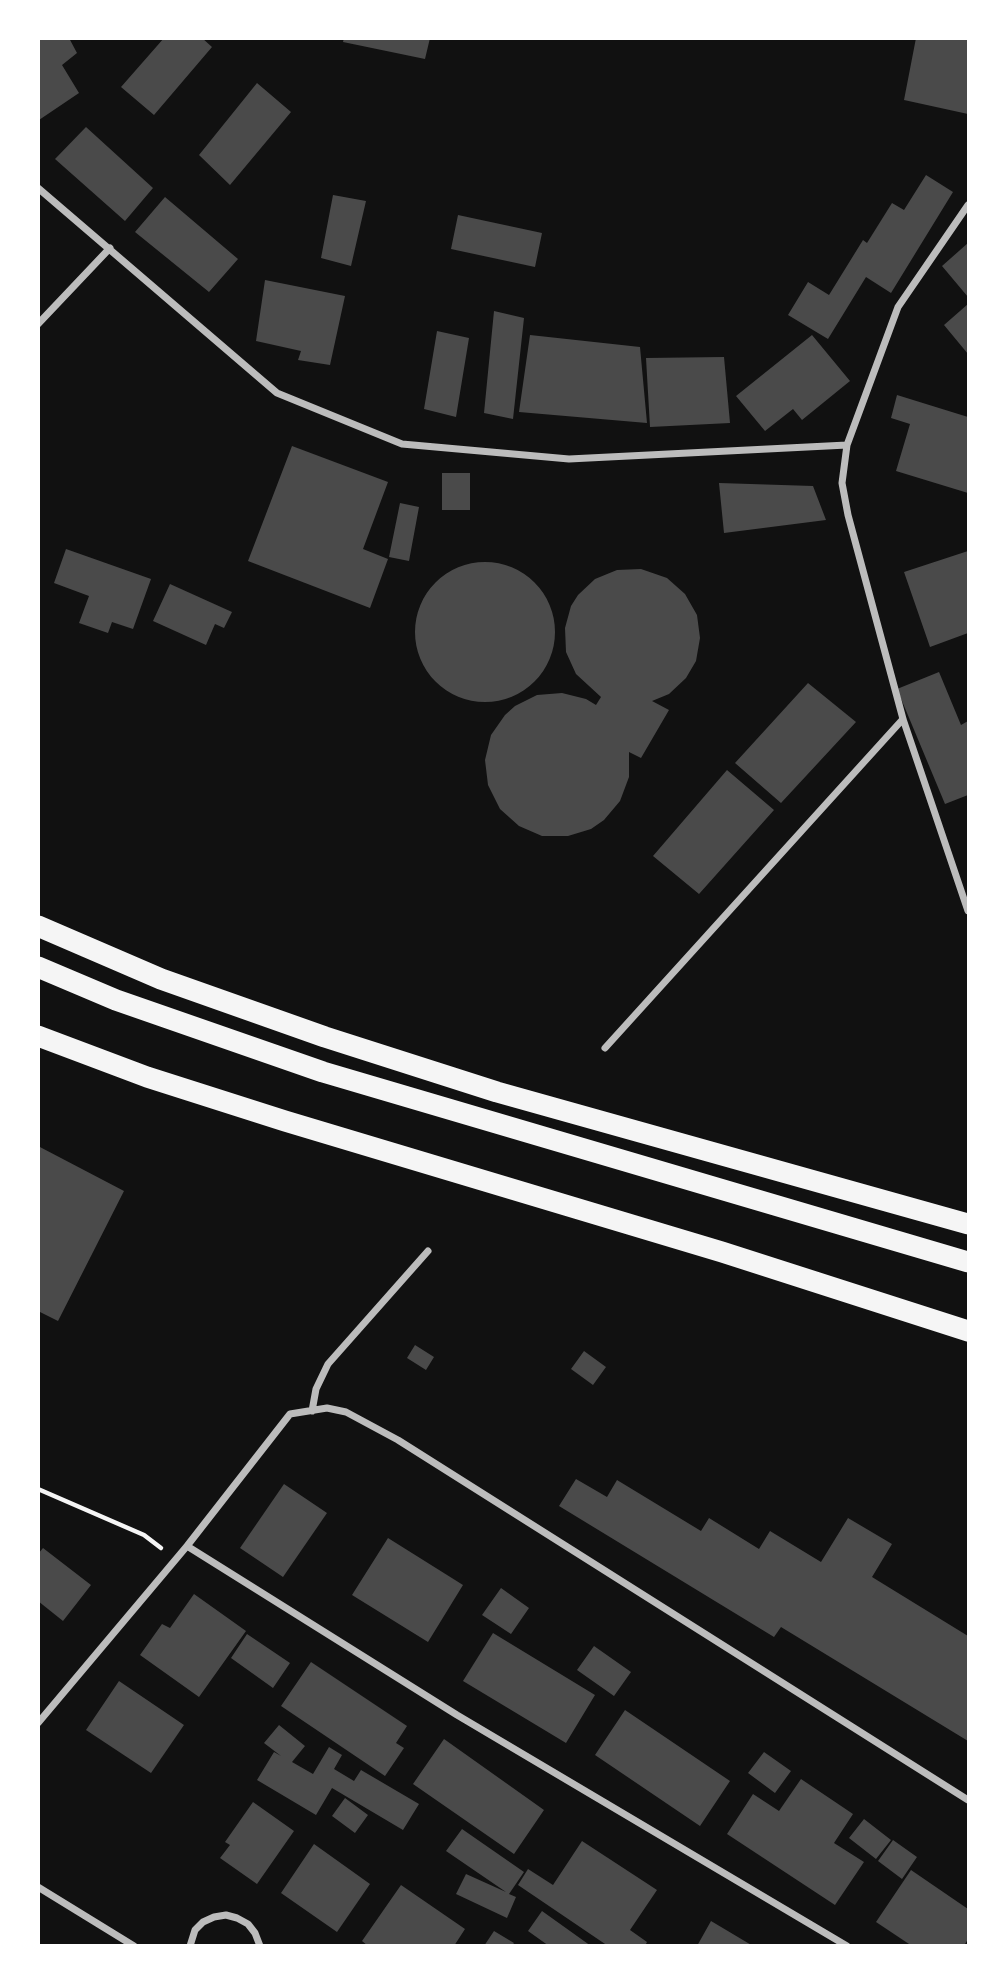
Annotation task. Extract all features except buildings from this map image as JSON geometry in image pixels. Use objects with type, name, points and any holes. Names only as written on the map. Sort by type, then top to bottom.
[{"type":"highway","points":[[38,926],[161,979],[325,1037],[497,1092],[968,1224]]},
{"type":"highway","points":[[38,968],[116,1000],[323,1072],[968,1262]]},
{"type":"highway","points":[[38,1036],[147,1077],[285,1121],[722,1252],[968,1331]]},
{"type":"street","points":[[38,188],[277,393],[402,444],[569,459],[847,445]]},
{"type":"street","points":[[968,205],[965,218],[898,307],[847,445],[842,483],[848,515],[903,719],[968,911]]},
{"type":"street","points":[[38,324],[110,248]]},
{"type":"street","points":[[605,1048],[903,719]]},
{"type":"street","points":[[313,1411],[316,1389],[328,1364],[428,1251]]},
{"type":"street","points":[[38,1723],[187,1546],[290,1414],[327,1408],[346,1412],[373,1425],[968,1800]]},
{"type":"street","points":[[187,1546],[457,1715],[847,1945]]},
{"type":"street","points":[[38,1887],[134,1945]]},
{"type":"street","points":[[190,1945],[195,1930],[204,1922],[214,1916],[226,1915],[248,1924],[260,1945]]},
{"type":"path","points":[[38,1489],[144,1535],[176,1559]]}]
